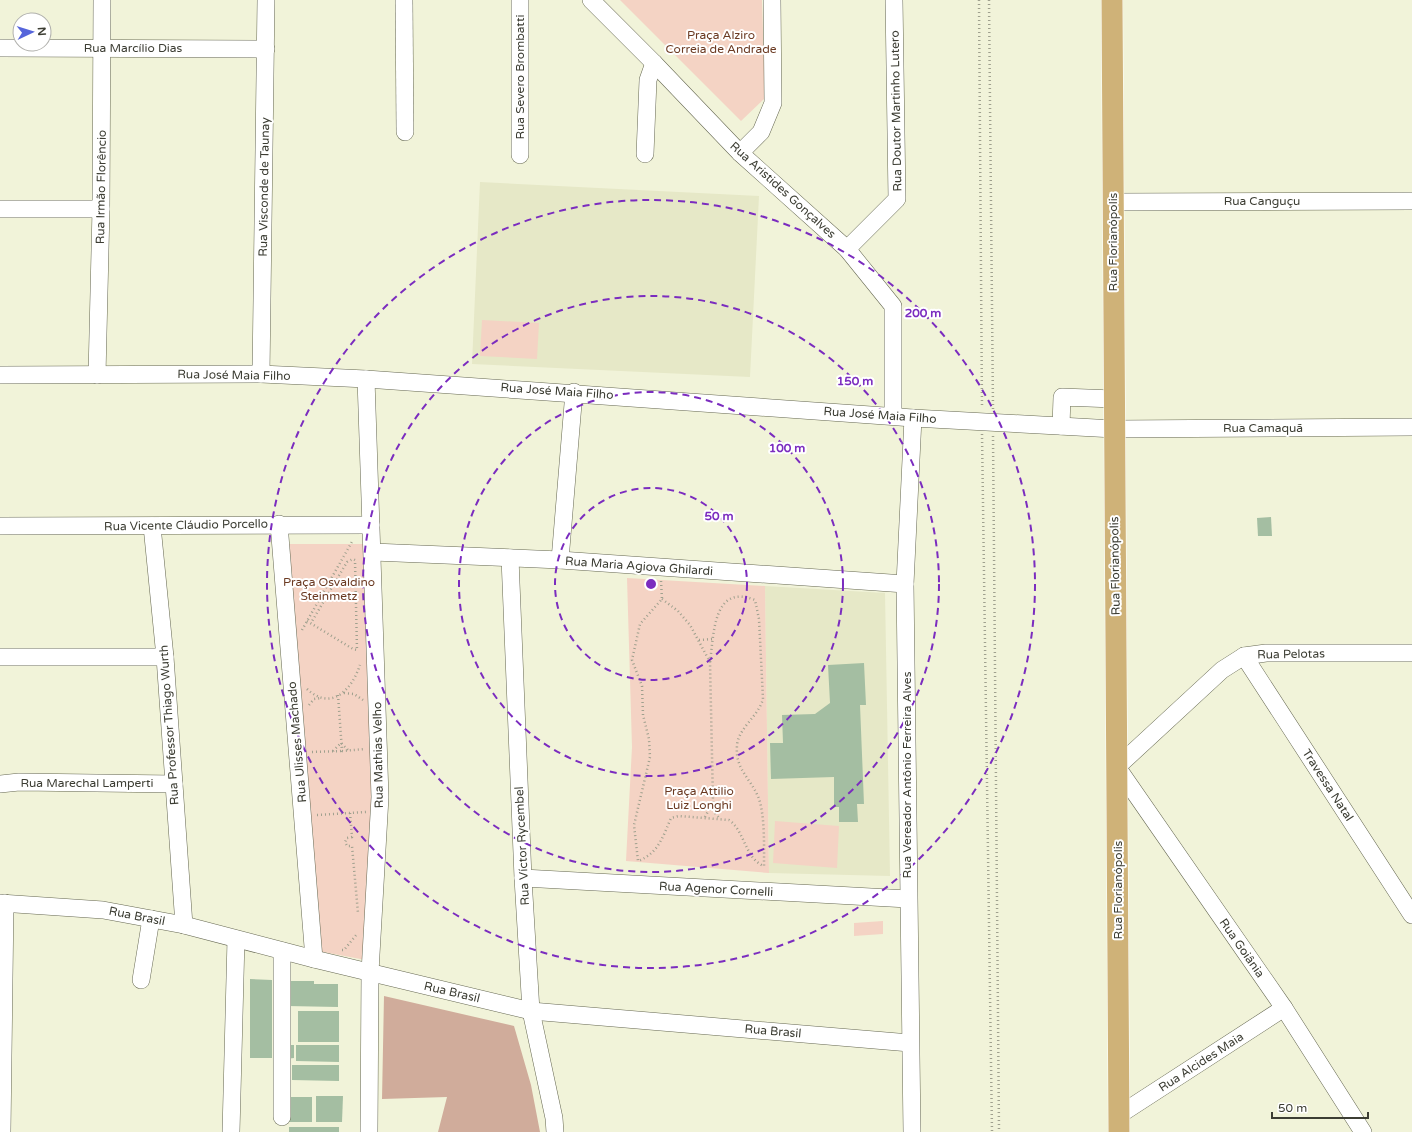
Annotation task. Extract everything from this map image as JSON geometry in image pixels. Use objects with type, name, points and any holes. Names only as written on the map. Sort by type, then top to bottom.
[{"type":"main road","name":"Rua Florianópolis","points":[[1112,0],[1119,1124]]},
{"type":"street","name":"Rua Irmão Florêncio","points":[[97,375],[101,209],[102,0]]},
{"type":"street","name":"Rua Visconde de Taunay","points":[[261,374],[266,0]]},
{"type":"street","points":[[404,0],[405,132]]},
{"type":"street","name":"Rua Severo Brombatti","points":[[520,0],[520,155]]},
{"type":"street","name":"Rua Aristides Gonçalves","points":[[591,0],[740,153],[847,249],[893,306],[893,416]]},
{"type":"street","points":[[740,153],[761,132],[773,104],[772,0]]},
{"type":"street","name":"Rua Doutor Martinho Lutero","points":[[847,249],[897,199],[894,0]]},
{"type":"street","name":"Rua Marcílio Dias","points":[[0,48],[266,49]]},
{"type":"street","points":[[645,154],[648,80],[654,63]]},
{"type":"street","name":"Rua Canguçu","points":[[1113,202],[1412,201]]},
{"type":"street","points":[[0,209],[101,209]]},
{"type":"street","name":"Rua José Maia Filho","points":[[0,375],[261,374],[574,392],[913,418],[1114,428]]},
{"type":"street","name":"Rua Mathias Velho","points":[[366,379],[373,552],[380,797],[370,972],[369,1132]]},
{"type":"street","points":[[560,560],[574,392]]},
{"type":"street","points":[[1061,426],[1062,397],[1114,399]]},
{"type":"street","name":"Rua Vereador Antônio Ferreira Alves","points":[[912,1132],[905,584],[913,418]]},
{"type":"street","name":"Rua Camaquã","points":[[1114,428],[1412,426]]},
{"type":"street","name":"Rua Vicente Cláudio Porcello","points":[[0,526],[279,524],[371,525]]},
{"type":"street","name":"Rua Ulisses Machado","points":[[279,524],[314,959]]},
{"type":"street","name":"Rua Professor Thiago Wurth","points":[[152,526],[165,657],[184,925]]},
{"type":"street","name":"Rua Maria Agiova Ghilardi","points":[[373,552],[560,560],[905,584]]},
{"type":"street","name":"Rua Víctor Rycembel","points":[[510,558],[523,878],[531,1011],[554,1118],[555,1132]]},
{"type":"street","name":"Rua Pelotas","points":[[1117,767],[1222,670],[1244,656],[1266,653],[1412,653]]},
{"type":"street","name":"Travessa Natal","points":[[1244,656],[1412,915]]},
{"type":"street","points":[[0,657],[165,657]]},
{"type":"street","name":"Rua Goiânia","points":[[1117,767],[1284,1008],[1363,1132]]},
{"type":"street","name":"Rua Marechal Lamperti","points":[[0,784],[19,782],[174,784]]},
{"type":"street","name":"Rua Agenor Cornelli","points":[[523,878],[908,899]]},
{"type":"street","points":[[2,1132],[3,903]]},
{"type":"street","name":"Rua Brasil","points":[[3,903],[103,910],[184,925],[314,959],[531,1011],[910,1042]]},
{"type":"street","points":[[141,980],[151,919]]},
{"type":"street","points":[[231,1132],[236,939]]},
{"type":"street","points":[[282,951],[282,1117]]},
{"type":"street","name":"Rua Alcides Maia","points":[[1119,1124],[1284,1008]]},
{"type":"path","points":[[979,0],[999,1132]]},
{"type":"path","points":[[989,0],[987,422],[992,1132]]},
{"type":"path","points":[[300,625],[301,633],[356,534]]},
{"type":"path","points":[[307,621],[357,650],[355,560],[353,559],[348,562],[311,623]]},
{"type":"path","points":[[661,568],[662,599],[640,624],[632,660],[642,686],[643,715],[651,749],[634,825],[638,861],[645,858],[657,848],[663,839],[671,818],[680,816],[730,820],[735,824],[751,854],[759,864],[764,866],[759,800],[753,786],[738,764],[737,756],[737,744],[742,732],[760,709],[763,699],[758,614],[755,600],[740,596],[732,596],[725,600],[718,614],[710,662],[713,802],[715,813],[720,819]]},
{"type":"path","points":[[662,599],[678,611],[690,625],[710,662]]},
{"type":"path","points":[[698,640],[713,639]]},
{"type":"path","points":[[344,693],[354,680],[363,661],[364,668]]},
{"type":"path","points":[[306,694],[305,687],[315,695],[323,697]]},
{"type":"path","points":[[306,702],[307,709],[313,700],[323,697],[344,693],[354,694],[366,703],[366,696]]},
{"type":"path","points":[[338,695],[342,751]]},
{"type":"path","points":[[341,743],[344,747],[350,750]]},
{"type":"path","points":[[331,752],[337,749],[341,743]]},
{"type":"path","points":[[367,745],[368,756]]},
{"type":"path","points":[[309,747],[310,753],[367,749]]},
{"type":"path","points":[[705,818],[713,802]]},
{"type":"path","points":[[314,815],[368,811],[368,819]]},
{"type":"path","points":[[350,813],[352,837],[346,838],[345,842],[347,846],[352,846],[359,917],[361,902]]},
{"type":"path","points":[[339,950],[344,950],[359,933]]},
{"type":"shaded area","points":[[480,182],[759,196],[750,377],[472,364]]},
{"type":"shaded area","points":[[765,586],[885,593],[890,876],[769,873]]},
{"type":"shaded area","points":[[384,996],[514,1026],[531,1085],[540,1132],[438,1132],[447,1097],[382,1099]]},
{"type":"green space","name":"Praça Alziro Correia de Andrade","points":[[620,0],[762,0],[765,98],[741,121]]},
{"type":"green space","points":[[482,320],[539,323],[537,359],[480,356]]},
{"type":"green space","name":"Praça Osvaldino Steinmetz","points":[[286,544],[367,544],[377,796],[371,961],[318,951]]},
{"type":"green space","name":"Praça Attilio Luiz Longhi","points":[[627,578],[765,586],[769,873],[626,861],[632,747]]},
{"type":"green space","points":[[775,821],[839,826],[837,868],[773,863]]},
{"type":"green space","points":[[883,921],[883,934],[854,936],[854,923]]},
{"type":"building","points":[[1271,517],[1272,536],[1258,536],[1257,518]]},
{"type":"building","points":[[864,663],[866,705],[860,705],[864,804],[857,804],[858,822],[839,822],[839,807],[834,807],[834,777],[771,779],[770,743],[783,743],[782,715],[815,714],[830,703],[828,665]]},
{"type":"building","points":[[250,979],[272,980],[272,1058],[250,1058]]},
{"type":"building","points":[[287,981],[314,981],[314,984],[338,984],[338,1007],[287,1006]]},
{"type":"building","points":[[298,1011],[339,1011],[339,1042],[298,1042]]},
{"type":"building","points":[[285,1045],[294,1045],[294,1058],[285,1059]]},
{"type":"building","points":[[296,1045],[339,1045],[339,1062],[296,1061]]},
{"type":"building","points":[[292,1065],[339,1065],[339,1081],[292,1080]]},
{"type":"building","points":[[316,1096],[343,1096],[342,1122],[316,1122]]},
{"type":"building","points":[[287,1097],[312,1097],[312,1122],[287,1122]]},
{"type":"building","points":[[289,1127],[339,1127],[339,1132],[289,1132]]}]
